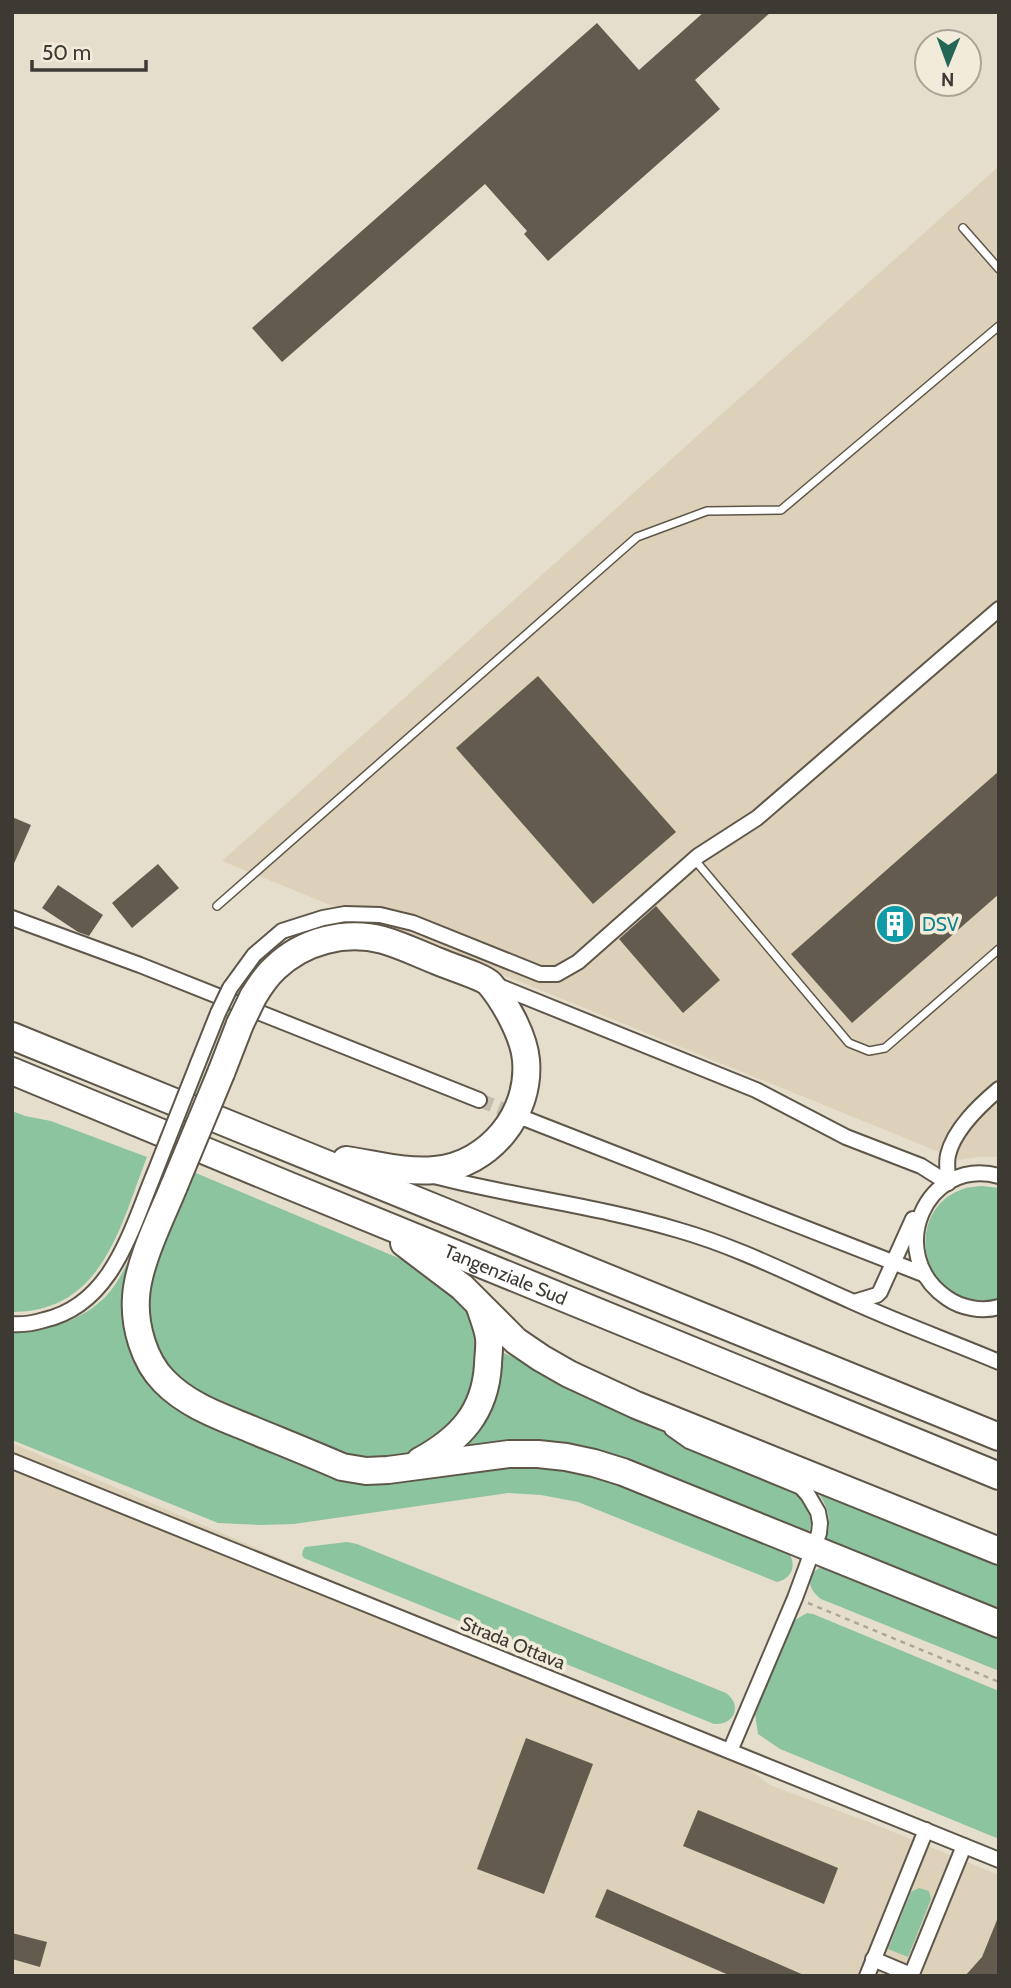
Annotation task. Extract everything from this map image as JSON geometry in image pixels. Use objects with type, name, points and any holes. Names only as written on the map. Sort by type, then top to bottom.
[{"type":"highway","points":[[305,1154],[411,1171],[436,1170],[459,1165],[482,1153],[499,1138],[517,1112],[523,1097],[526,1060],[523,1040],[488,981],[384,940],[344,936],[312,944],[292,955],[241,993],[164,1182],[135,1297],[139,1335],[153,1366],[163,1381],[195,1405],[342,1466],[366,1471],[509,1454],[538,1454],[594,1463],[623,1472],[999,1624]]},
{"type":"highway","name":"Tangenziale Sud","points":[[12,1036],[999,1437]]},
{"type":"highway","name":"Tangenziale Sud","points":[[12,1071],[999,1476]]},
{"type":"highway","points":[[375,1220],[462,1287],[516,1341],[569,1374],[636,1405],[999,1550]]},
{"type":"highway","points":[[412,1466],[439,1451],[463,1431],[482,1397],[487,1377],[489,1339],[480,1307]]},
{"type":"street","points":[[241,993],[254,955],[282,931],[345,914],[380,915],[413,923],[540,974],[557,974],[578,962],[694,859],[757,818],[999,609]]},
{"type":"street","points":[[12,918],[152,970],[479,1100]]},
{"type":"street","points":[[488,981],[756,1090],[846,1137],[921,1166],[942,1179],[977,1174],[999,1175]]},
{"type":"street","points":[[999,1089],[967,1120],[948,1155],[942,1179],[920,1214],[915,1238],[918,1263],[936,1290],[953,1302],[973,1308],[999,1307]]},
{"type":"street","points":[[526,1119],[923,1274]]},
{"type":"street","points":[[411,1171],[681,1230],[766,1263],[999,1362]]},
{"type":"street","points":[[854,1302],[880,1292],[911,1222],[942,1179]]},
{"type":"street","points":[[12,1324],[52,1318],[70,1311],[92,1295],[106,1280],[164,1182]]},
{"type":"street","points":[[911,1222],[934,1194]]},
{"type":"street","points":[[636,1405],[689,1441],[801,1488],[814,1504],[820,1523],[819,1533],[795,1598],[730,1751]]},
{"type":"street","name":"Strada Ottava","points":[[12,1461],[999,1860]]},
{"type":"street","points":[[867,1976],[926,1830]]},
{"type":"street","points":[[873,1959],[911,1975],[964,1846]]},
{"type":"lane","points":[[963,228],[999,269]]},
{"type":"lane","points":[[217,906],[637,537],[707,511],[782,510],[999,326]]},
{"type":"lane","points":[[694,859],[849,1042],[869,1052],[885,1048],[999,949]]},
{"type":"path","points":[[795,1598],[999,1682]]},
{"type":"shaded area","points":[[999,166],[999,1157],[959,1160],[222,861]]},
{"type":"shaded area","points":[[12,1443],[722,1748],[770,1785],[999,1875],[999,1976],[12,1976]]},
{"type":"green space","points":[[12,1111],[51,1121],[147,1157],[116,1236],[104,1260],[88,1281],[68,1297],[43,1308],[12,1312]]},
{"type":"green space","points":[[191,1171],[420,1267],[433,1275],[470,1312],[476,1325],[479,1374],[459,1421],[407,1458],[357,1462],[200,1398],[160,1360],[147,1322],[150,1275]]},
{"type":"green space","points":[[966,1188],[999,1188],[999,1299],[971,1299],[950,1290],[935,1275],[927,1256],[926,1235],[932,1215],[945,1199]]},
{"type":"green space","points":[[129,1260],[133,1261],[136,1355],[337,1475],[528,1463],[582,1469],[785,1549],[792,1558],[790,1573],[777,1582],[578,1502],[541,1495],[508,1493],[294,1524],[218,1523],[12,1440],[12,1332],[40,1330],[80,1316],[112,1289]]},
{"type":"green space","points":[[499,1351],[686,1444],[788,1486],[806,1502],[811,1522],[808,1538],[625,1463],[453,1453]]},
{"type":"green space","points":[[820,1492],[999,1563],[999,1614],[825,1543],[829,1518]]},
{"type":"green space","points":[[347,1542],[726,1693],[734,1703],[734,1714],[727,1721],[714,1724],[302,1555],[305,1547]]},
{"type":"green space","points":[[826,1566],[999,1635],[999,1671],[821,1599],[812,1589],[810,1580],[811,1575],[819,1568]]},
{"type":"green space","points":[[807,1613],[999,1691],[999,1839],[780,1749],[758,1734],[755,1714],[792,1625]]},
{"type":"green space","points":[[919,1888],[929,1891],[931,1899],[908,1957],[888,1949],[911,1892]]},
{"type":"building","points":[[704,12],[771,12],[695,80],[720,109],[548,261],[524,234],[527,231],[485,184],[282,362],[252,328],[597,23],[639,70]]},
{"type":"building","points":[[538,676],[676,832],[593,904],[456,748]]},
{"type":"building","name":"DSV","points":[[999,771],[999,894],[852,1023],[791,954]]},
{"type":"building","points":[[12,817],[31,825],[12,868]]},
{"type":"building","points":[[158,864],[179,888],[132,928],[112,903]]},
{"type":"building","points":[[58,885],[103,915],[89,936],[78,932],[42,908]]},
{"type":"building","points":[[656,906],[720,980],[683,1013],[619,939]]},
{"type":"building","points":[[526,1738],[593,1764],[544,1894],[477,1869]]},
{"type":"building","points":[[698,1810],[838,1868],[824,1904],[683,1846]]},
{"type":"building","points":[[607,1889],[806,1976],[731,1976],[595,1917]]},
{"type":"building","points":[[999,1915],[999,1976],[965,1976],[982,1957]]},
{"type":"building","points":[[12,1933],[47,1942],[40,1967],[12,1959]]},
{"type":"tunnel","points":[[479,1100],[518,1115]]},
{"type":"place","name":"DSV","points":[[895,924]]}]
